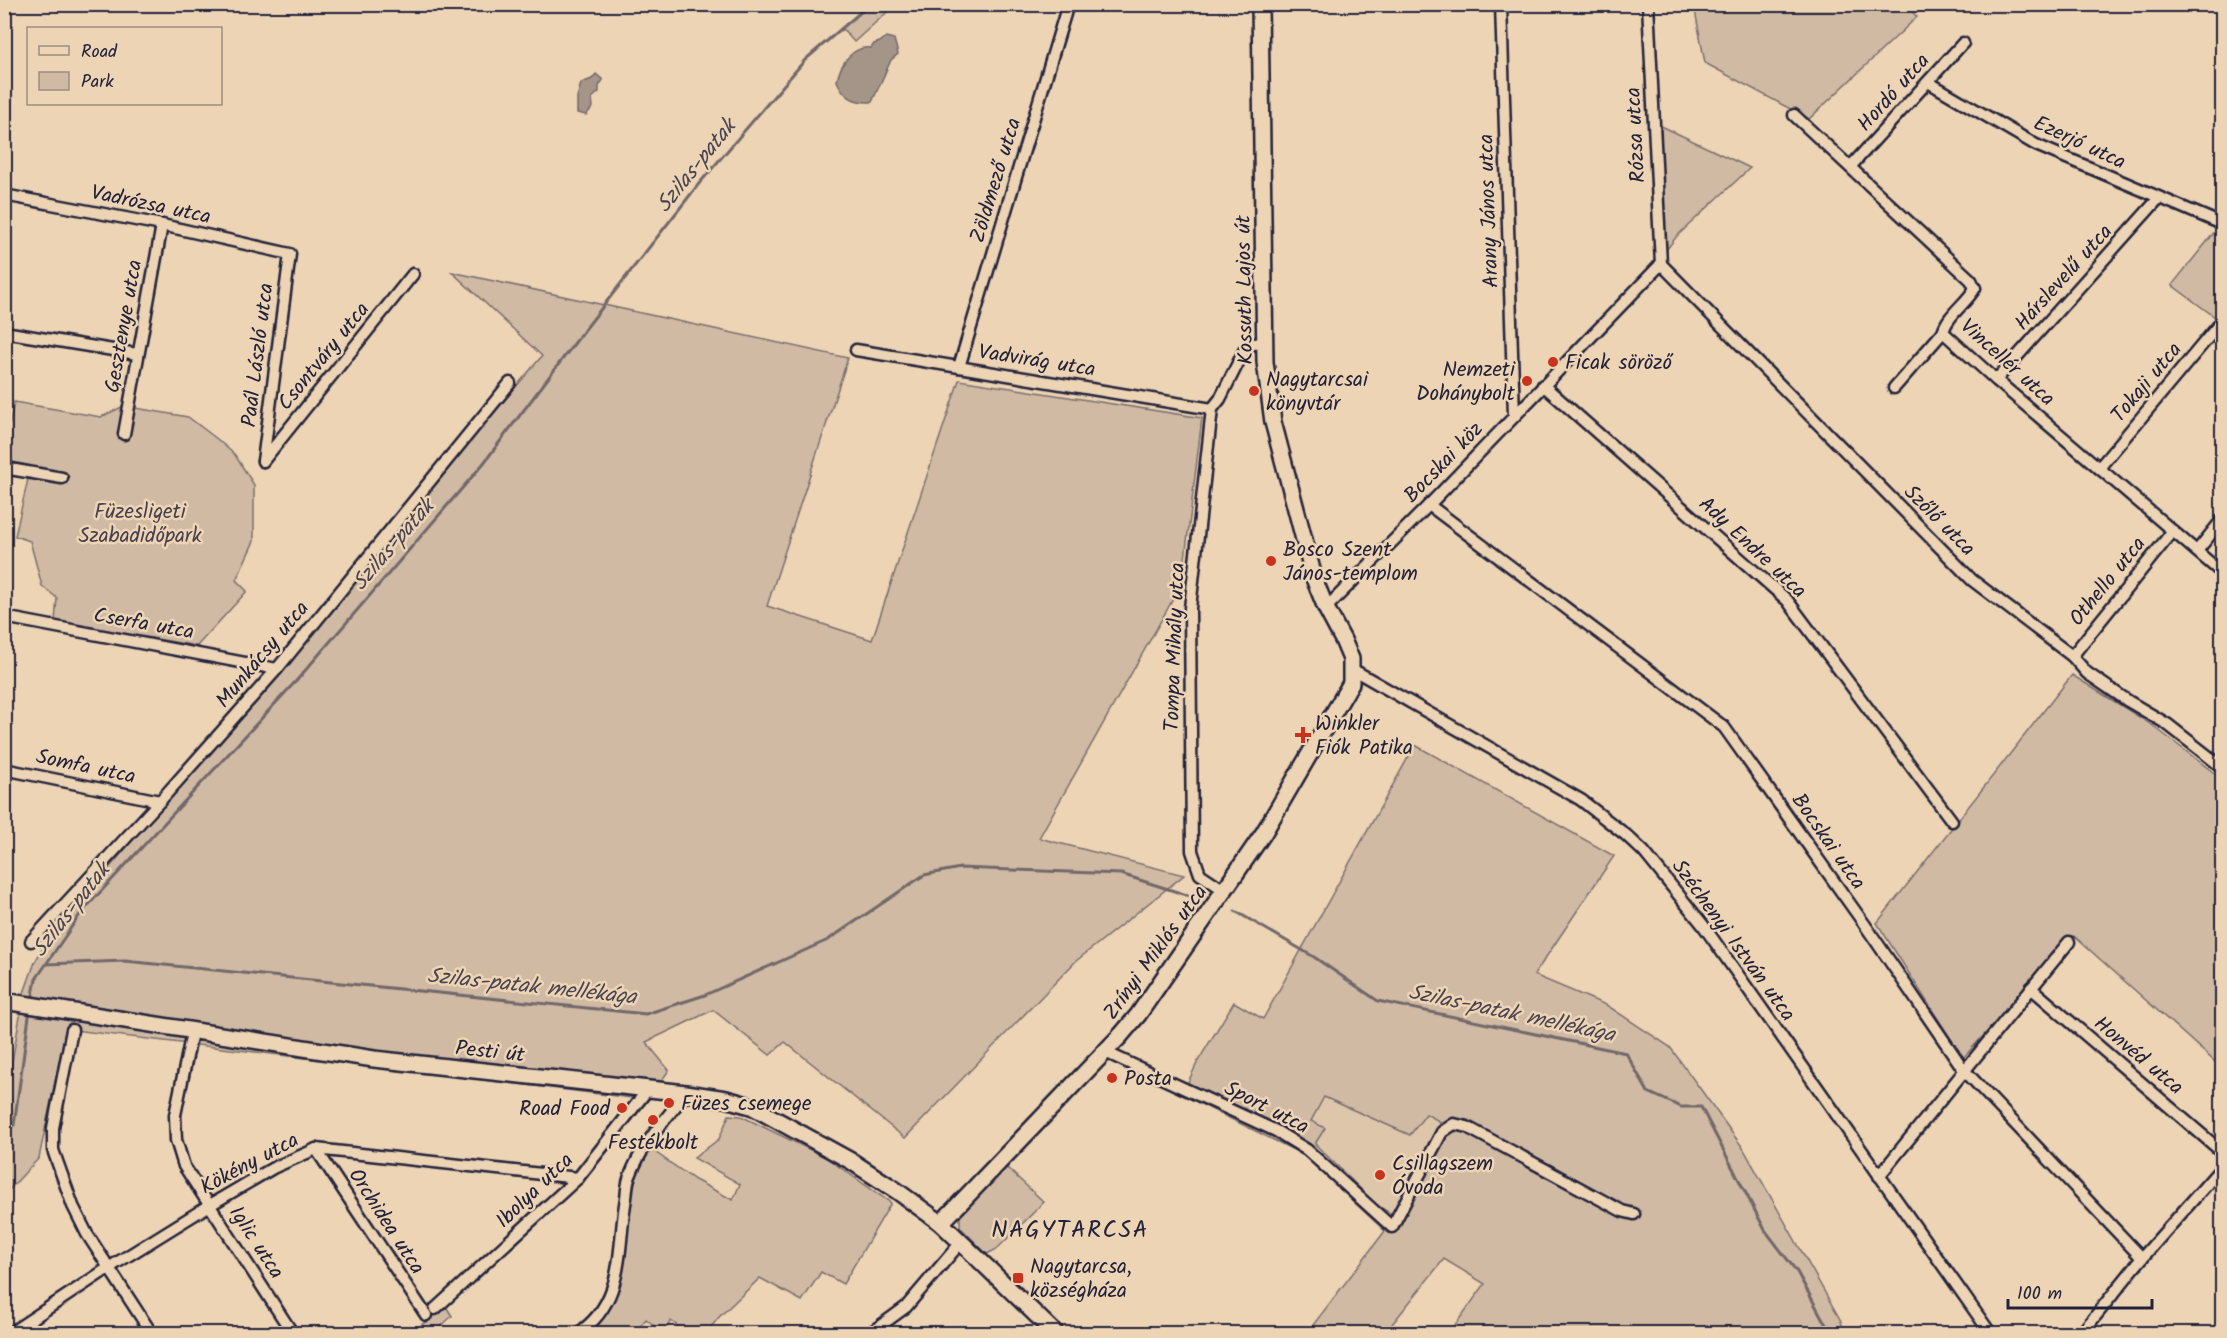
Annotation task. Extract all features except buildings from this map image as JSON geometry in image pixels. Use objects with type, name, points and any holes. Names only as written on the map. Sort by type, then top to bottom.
[{"type":"main road","name":"Kossuth Lajos út","points":[[1260,4],[1264,343],[1273,422],[1301,533],[1326,608],[1348,650],[1352,669]]},
{"type":"main road","name":"Zrínyi Miklós utca","points":[[942,1223],[1138,1015],[1263,834],[1342,699],[1351,682],[1352,669]]},
{"type":"main road","name":"Pesti út","points":[[11,1002],[374,1059],[650,1088],[726,1099],[752,1106],[850,1161],[942,1223],[1056,1334]]},
{"type":"street","name":"Zöldmező utca","points":[[959,367],[1068,4]]},
{"type":"street","name":"Arany János utca","points":[[1501,4],[1514,416]]},
{"type":"street","name":"Rózsa utca","points":[[1648,4],[1661,264]]},
{"type":"street","name":"Hordó utca","points":[[1851,166],[1963,43]]},
{"type":"street","name":"Ezerjó utca","points":[[1929,82],[2036,145],[2223,224]]},
{"type":"street","name":"Vincellér utca","points":[[1794,115],[1971,280],[1975,288],[1971,296],[1945,325],[1943,332],[2098,468],[2223,573]]},
{"type":"street","name":"Vadrózsa utca","points":[[4,195],[162,225],[290,254]]},
{"type":"street","name":"Hárslevelű utca","points":[[1996,380],[2159,198]]},
{"type":"street","name":"Gesztenye utca","points":[[124,434],[162,225]]},
{"type":"street","name":"Paál László utca","points":[[262,461],[290,254]]},
{"type":"street","name":"Bocskai köz","points":[[1326,608],[1429,505],[1661,264]]},
{"type":"street","name":"Szőlő utca","points":[[1661,264],[1972,580],[2072,656],[2087,673],[2167,724],[2223,767]]},
{"type":"street","name":"Csontváry utca","points":[[262,461],[413,274]]},
{"type":"street","name":"Tokaji utca","points":[[2098,468],[2223,321]]},
{"type":"street","points":[[4,332],[137,354]]},
{"type":"street","points":[[1894,388],[1943,332]]},
{"type":"street","name":"Tompa Mihály utca","points":[[1222,893],[1200,874],[1192,851],[1190,608],[1212,409],[1221,399],[1245,349],[1252,344],[1264,343]]},
{"type":"street","name":"Vadvirág utca","points":[[856,350],[1212,409]]},
{"type":"street","name":"Munkácsy utca","points":[[31,941],[277,669],[510,383]]},
{"type":"street","name":"Ady Endre utca","points":[[1543,385],[1786,600],[1952,821]]},
{"type":"street","points":[[4,468],[62,478]]},
{"type":"street","name":"Bocskai utca","points":[[1429,505],[1724,727],[1865,925],[1964,1070],[2142,1258]]},
{"type":"street","points":[[2197,551],[2223,520]]},
{"type":"street","name":"Othello utca","points":[[2072,656],[2173,531]]},
{"type":"street","name":"Cserfa utca","points":[[4,616],[277,669]]},
{"type":"street","name":"Széchenyi István utca","points":[[1352,669],[1581,800],[1644,852],[1703,925],[1991,1334]]},
{"type":"street","name":"Somfa utca","points":[[4,769],[160,801]]},
{"type":"street","points":[[1879,1176],[2069,942]]},
{"type":"street","name":"Honvéd utca","points":[[2031,988],[2223,1152]]},
{"type":"street","points":[[72,1030],[53,1128],[52,1150],[73,1206],[87,1234],[152,1334]]},
{"type":"street","name":"Iglic utca","points":[[192,1032],[175,1115],[176,1140],[184,1166],[293,1334]]},
{"type":"street","name":"Sport utca","points":[[1105,1052],[1300,1144],[1392,1227],[1442,1132],[1454,1124],[1467,1126],[1622,1211],[1634,1214]]},
{"type":"street","name":"Ibolya utca","points":[[430,1312],[578,1178],[650,1088]]},
{"type":"street","points":[[577,1334],[591,1325],[614,1285],[620,1259],[629,1177],[643,1148],[686,1093]]},
{"type":"street","name":"Kökény utca","points":[[9,1334],[110,1267],[210,1205],[273,1168],[316,1149],[578,1178]]},
{"type":"street","name":"Orchidea utca","points":[[316,1149],[430,1312]]},
{"type":"street","points":[[2081,1334],[2142,1258],[2223,1167]]},
{"type":"street","points":[[869,1334],[906,1307],[962,1241]]},
{"type":"shaded area","points":[[886,37],[894,39],[898,54],[891,60],[872,102],[850,98],[837,81],[844,62],[853,53],[864,48],[871,48]]},
{"type":"shaded area","points":[[596,74],[603,80],[599,86],[599,92],[592,98],[593,107],[586,115],[577,113],[577,98],[581,83],[592,79]]},
{"type":"shaded area","name":"Csillagszem Óvoda","points":[[1324,1097],[1410,1135],[1426,1113],[1441,1122],[1392,1214],[1378,1206],[1315,1144],[1311,1121]]},
{"type":"green space","points":[[870,4],[895,5],[854,42],[842,28]]},
{"type":"green space","points":[[1694,5],[1906,5],[1917,17],[1809,119],[1705,63]]},
{"type":"green space","points":[[1655,123],[1750,168],[1677,236],[1660,258]]},
{"type":"green space","points":[[2218,228],[2222,230],[2222,316],[2219,320],[2172,285]]},
{"type":"green space","points":[[452,272],[848,358],[767,606],[872,640],[959,380],[1202,418],[1182,583],[1039,838],[1184,875],[1076,961],[905,1138],[785,1042],[770,1055],[713,1010],[646,1042],[669,1070],[648,1100],[66,1029],[39,1158],[5,1194],[5,1102],[24,993],[35,962],[45,944],[542,356]]},
{"type":"green space","name":"Füzesligeti Szabadidőpark","points":[[14,402],[101,417],[124,406],[188,417],[235,455],[254,485],[254,541],[236,580],[247,591],[197,646],[55,621],[57,598],[42,586],[30,541],[15,536],[31,466],[5,460],[5,446]]},
{"type":"green space","points":[[2072,675],[2152,725],[2222,779],[2222,1068],[2074,936],[1963,1058],[1877,923]]},
{"type":"green space","points":[[1415,745],[1614,856],[1534,975],[1608,1006],[1670,1047],[1743,1148],[1841,1321],[1844,1333],[1449,1333],[1485,1284],[1444,1259],[1385,1333],[1307,1333],[1385,1231],[1302,1154],[1182,1095],[1198,1061],[1234,1002],[1263,1019]],"holes":[[[1324,1097],[1410,1135],[1426,1114],[1441,1122],[1392,1214],[1378,1206],[1315,1144],[1325,1128],[1311,1121]]]},
{"type":"green space","points":[[729,1115],[741,1116],[825,1157],[891,1203],[843,1284],[821,1272],[802,1301],[760,1278],[720,1316],[706,1333],[688,1333],[671,1321],[663,1333],[646,1319],[635,1333],[586,1334],[603,1314],[631,1177],[649,1148],[695,1180],[733,1200],[740,1184],[694,1158],[719,1139]]},
{"type":"green space","points":[[1005,1166],[1044,1202],[997,1249],[987,1254],[960,1227],[960,1214]]},
{"type":"green space","points":[[445,1305],[452,1316],[434,1333],[411,1334]]},
{"type":"waterway","name":"Szilas-patak","points":[[32,1000],[36,979],[81,913],[297,680],[483,464],[698,185],[805,60],[870,4]]},
{"type":"waterway","name":"Szilas-patak mellékága","points":[[46,964],[125,961],[646,1014],[705,995],[828,940],[924,875],[960,868],[1121,874],[1193,897]]},
{"type":"waterway","name":"Szilas-patak mellékága","points":[[1235,911],[1314,957],[1378,1001],[1626,1053],[1648,1092],[1681,1107],[1701,1107],[1765,1230],[1797,1272],[1831,1334]]},
{"type":"waterway","name":"Szilas-patak","points":[[4,1134],[14,1125],[30,1009]]},
{"type":"place","name":"Ficak söröző","points":[[1553,362]]},
{"type":"place","name":"Nemzeti Dohánybolt","points":[[1527,381]]},
{"type":"place","name":"Nagytarcsai könyvtár","points":[[1254,391]]},
{"type":"place","name":"Bosco Szent János-templom","points":[[1271,561]]},
{"type":"place","name":"Winkler Fiók Patika","points":[[1303,735]]},
{"type":"place","name":"Posta","points":[[1112,1078]]},
{"type":"place","name":"Füzes csemege","points":[[669,1103]]},
{"type":"place","name":"Road Food","points":[[622,1108]]},
{"type":"place","name":"Festékbolt","points":[[653,1120]]},
{"type":"place","name":"Csillagszem Óvoda","points":[[1380,1175]]},
{"type":"place","name":"Nagytarcsa, községháza","points":[[1018,1278]]},
{"type":"district","name":"NAGYTARCSA","points":[[1070,1229]]}]
